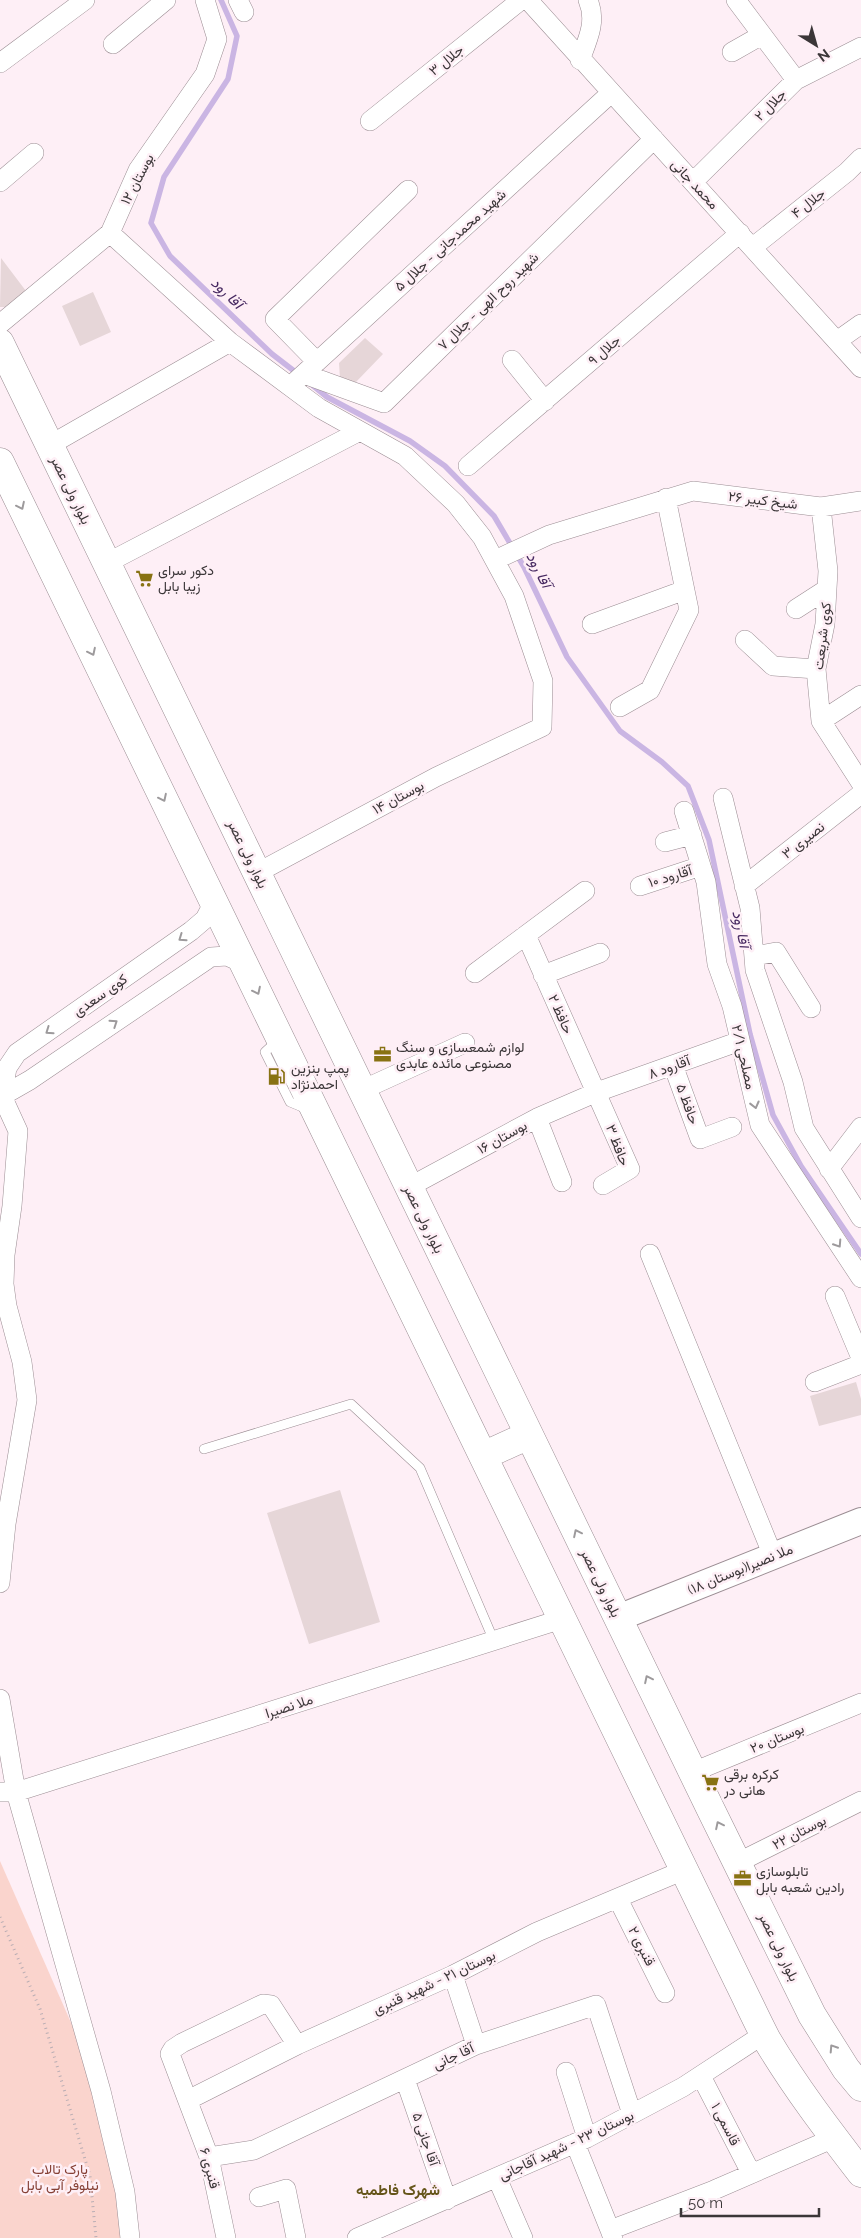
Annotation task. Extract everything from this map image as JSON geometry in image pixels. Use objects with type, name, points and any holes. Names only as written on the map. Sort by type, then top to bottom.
[{"type":"main road","name":"بلوار ولی عصر","points":[[0,343],[812,2015],[846,2069],[861,2087]]},
{"type":"main road","points":[[0,462],[764,2034],[799,2090],[861,2173]]},
{"type":"main road","points":[[483,1456],[529,1435]]},
{"type":"street","points":[[0,63],[85,0]]},
{"type":"street","points":[[113,44],[166,0]]},
{"type":"street","name":"بوستان ۱۲","points":[[0,324],[110,233],[138,170],[206,74],[217,39],[205,0]]},
{"type":"street","name":"جلال ۳","points":[[370,121],[521,0]]},
{"type":"street","name":"محمد جانی","points":[[528,0],[580,60],[861,368]]},
{"type":"street","points":[[580,60],[588,37],[593,13],[588,0]]},
{"type":"street","points":[[736,0],[796,80]]},
{"type":"street","points":[[732,52],[762,35]]},
{"type":"street","name":"جلال ۲","points":[[693,182],[796,80],[861,47]]},
{"type":"street","name":"شهید محمدجانی - جلال ۵","points":[[289,387],[611,93]]},
{"type":"street","name":"شهید روح الهی - جلال ۷","points":[[310,368],[384,402],[654,139]]},
{"type":"street","points":[[0,182],[34,153]]},
{"type":"street","name":"جلال ۴","points":[[746,240],[847,172],[861,158]]},
{"type":"street","points":[[310,368],[275,319],[408,190]]},
{"type":"street","points":[[110,233],[230,342],[289,387],[319,408],[405,456],[456,504],[482,537],[494,560]]},
{"type":"street","name":"جلال ۹","points":[[468,466],[545,401],[746,240]]},
{"type":"street","points":[[837,340],[861,324]]},
{"type":"street","points":[[50,446],[230,342]]},
{"type":"street","points":[[512,360],[545,401]]},
{"type":"street","points":[[107,563],[360,431]]},
{"type":"street","name":"شیخ کبیر ۲۶","points":[[494,560],[549,535],[693,491],[821,508],[861,501]]},
{"type":"street","points":[[620,707],[650,690],[689,610],[666,498]]},
{"type":"street","name":"کوی شریعت","points":[[821,508],[828,571],[826,624],[816,670],[821,721],[861,783]]},
{"type":"street","name":"بوستان ۱۴","points":[[257,873],[436,777],[542,726],[543,681],[514,596],[494,560]]},
{"type":"street","points":[[796,609],[827,589]]},
{"type":"street","points":[[592,624],[685,590]]},
{"type":"street","points":[[745,640],[773,666],[816,670]]},
{"type":"street","points":[[821,721],[861,695]]},
{"type":"street","name":"نصیری ۳","points":[[744,886],[861,794]]},
{"type":"street","points":[[723,798],[750,908],[755,970],[793,1082],[804,1128],[861,1218]]},
{"type":"street","name":"مصلحی ۲/۱","points":[[684,811],[706,882],[717,964],[732,1006],[760,1125],[861,1278]]},
{"type":"street","points":[[665,842],[692,835]]},
{"type":"street","name":"آقارود ۱۰","points":[[640,886],[701,866]]},
{"type":"street","points":[[475,973],[585,891]]},
{"type":"street","name":"کوی سعدی","points":[[1,1097],[7,1068],[17,1053],[191,931],[205,919],[214,902]]},
{"type":"street","name":"حافظ ۲","points":[[526,935],[597,1092]]},
{"type":"street","points":[[754,956],[776,952],[811,1008]]},
{"type":"street","points":[[543,975],[600,953]]},
{"type":"street","points":[[0,1584],[3,1526],[27,1400],[22,1362],[2,1286],[12,1206],[18,1132],[1,1097],[30,1080],[211,957],[227,956],[243,963]]},
{"type":"street","name":"آقارود ۸","points":[[597,1092],[740,1041]]},
{"type":"street","points":[[362,1090],[464,1043]]},
{"type":"street","name":"حافظ ۵","points":[[673,1065],[700,1139],[732,1127]]},
{"type":"street","name":"بوستان ۱۶","points":[[409,1187],[537,1118],[597,1092]]},
{"type":"street","name":"حافظ ۳","points":[[597,1092],[630,1169],[603,1186]]},
{"type":"street","points":[[537,1118],[562,1182]]},
{"type":"street","points":[[830,1169],[861,1127]]},
{"type":"street","points":[[650,1254],[774,1556]]},
{"type":"street","points":[[836,1296],[861,1358]]},
{"type":"street","points":[[815,1382],[861,1364]]},
{"type":"street","name":"ملا نصیرا(بوستان ۱۸)","points":[[618,1618],[861,1521]]},
{"type":"street","name":"ملا نصیرا","points":[[8,1792],[562,1619]]},
{"type":"street","points":[[0,1699],[8,1792],[101,2091],[126,2192],[130,2238]]},
{"type":"street","name":"بوستان ۲۰","points":[[693,1772],[861,1703]]},
{"type":"street","name":"بوستان ۲۲","points":[[737,1863],[861,1801]]},
{"type":"street","name":"بوستان ۲۱ - شهید قنبری","points":[[188,2100],[297,2045],[453,1975],[537,1932],[684,1870]]},
{"type":"street","name":"قنبری ۲","points":[[618,1899],[665,1993]]},
{"type":"street","points":[[453,1975],[476,2045]]},
{"type":"street","name":"قنبری ۶","points":[[226,2238],[209,2157],[170,2054],[173,2049],[182,2043],[262,2004],[271,2005],[297,2045]]},
{"type":"street","name":"آقا جانی","points":[[209,2157],[254,2150],[476,2045],[596,2005],[632,2114]]},
{"type":"street","name":"بوستان ۲۳ - شهید آقاجانی","points":[[357,2238],[581,2140],[683,2087],[764,2034]]},
{"type":"street","points":[[566,2072],[581,2140],[612,2234],[834,2138]]},
{"type":"street","name":"قاسمی ۱","points":[[700,2076],[752,2174]]},
{"type":"street","name":"آقا جانی ۵","points":[[405,2079],[447,2200]]},
{"type":"street","points":[[497,2178],[523,2238]]},
{"type":"street","points":[[259,2197],[286,2189],[296,2238]]},
{"type":"lane","points":[[204,1449],[351,1404],[420,1468],[494,1641]]},
{"type":"path","points":[[0,1916],[40,2009],[90,2176],[96,2238]]},
{"type":"green space","name":"پارک تالاب نیلوفر آبی بابل","points":[[0,1861],[101,2091],[130,2238],[0,2238]]},
{"type":"building","points":[[1,258],[26,291],[7,307],[0,307]]},
{"type":"building","points":[[93,292],[111,332],[80,346],[62,306]]},
{"type":"building","points":[[365,338],[383,354],[355,383],[340,379],[339,363]]},
{"type":"building","points":[[856,1382],[861,1399],[861,1415],[819,1426],[810,1396]]},
{"type":"building","points":[[340,1490],[380,1622],[309,1644],[267,1513]]},
{"type":"waterway","name":"آقا رود","points":[[221,0],[237,36],[228,79],[164,177],[151,223],[170,256],[272,354],[298,374]]},
{"type":"waterway","name":"آقا رود","points":[[311,384],[327,397],[410,441],[445,466],[494,516],[524,567],[567,657],[620,731],[662,762],[688,786],[709,840],[750,1034],[773,1115],[801,1166],[861,1254]]},
{"type":"place","name":"دکور سرای زیبا بابل","points":[[144,578]]},
{"type":"place","name":"لوازم شمعسازی و سنگ مصنوعی مائده عابدی","points":[[382,1055]]},
{"type":"place","name":"پمپ بنزین احمدنژاد","points":[[277,1076]]},
{"type":"place","name":"کرکره برقی هانی در","points":[[710,1782]]},
{"type":"place","name":"تابلوسازی رادین شعبه بابل","points":[[742,1879]]},
{"type":"district","name":"شهرک فاطمیه","points":[[398,2190]]}]
